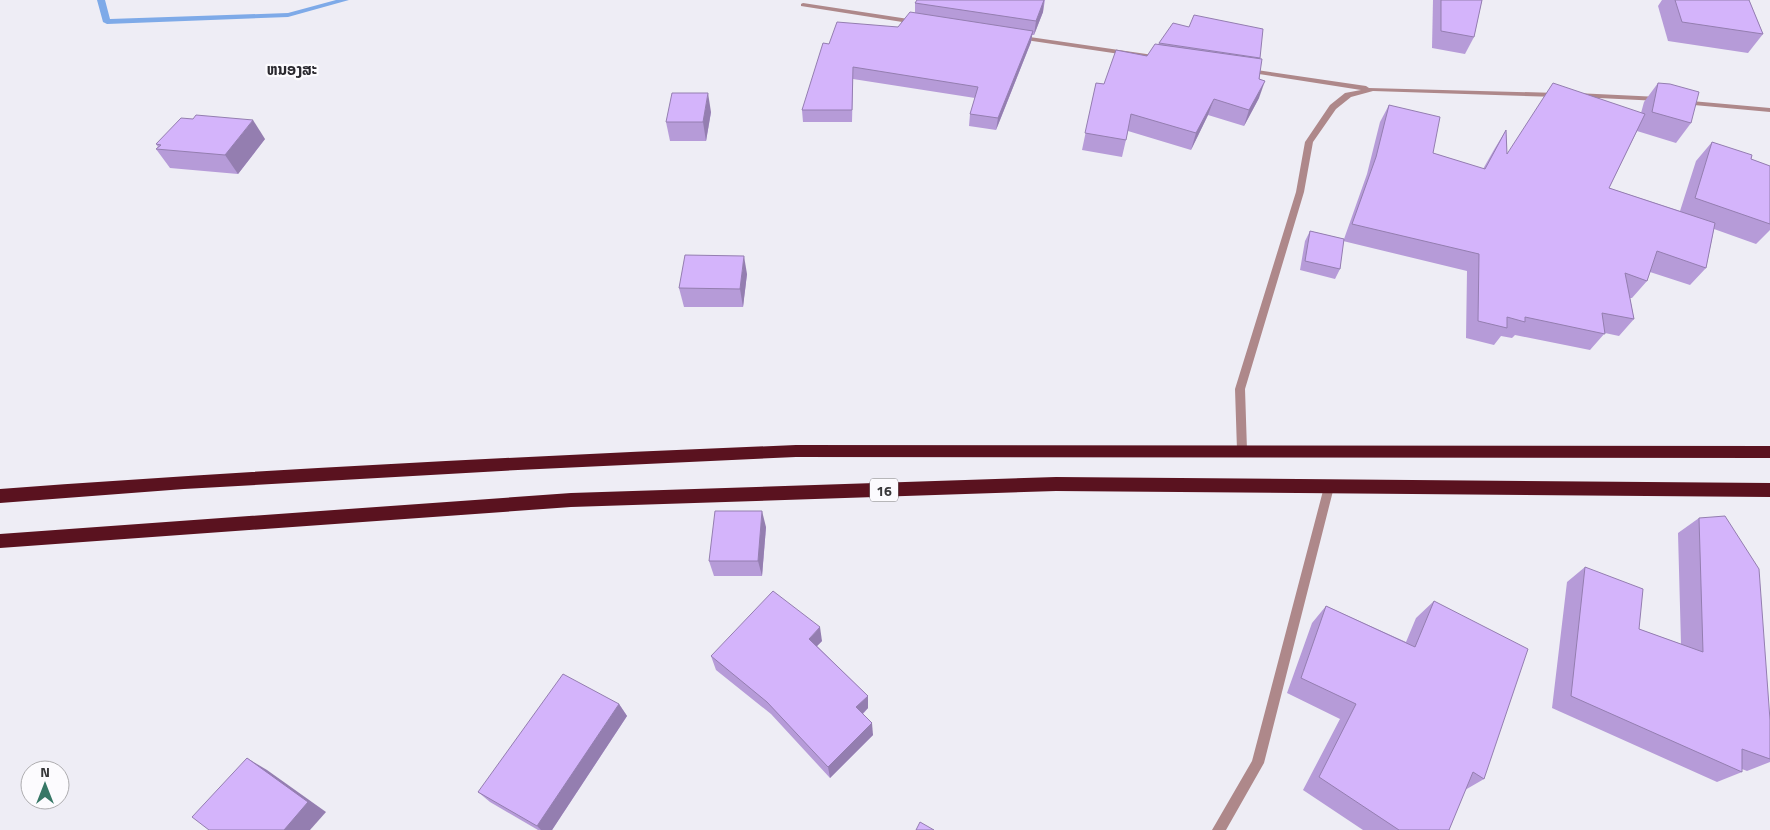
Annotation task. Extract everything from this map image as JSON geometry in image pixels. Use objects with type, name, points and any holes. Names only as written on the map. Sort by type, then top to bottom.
[{"type":"highway","points":[[0,496],[184,482],[508,464],[796,451],[1770,452]]},
{"type":"highway","name":"16","points":[[0,541],[571,500],[1056,484],[1770,490]]},
{"type":"street","points":[[803,5],[921,22]]},
{"type":"street","points":[[1009,36],[1166,58]]},
{"type":"street","points":[[1235,69],[1373,89],[1564,95]]},
{"type":"street","points":[[1242,450],[1240,389],[1300,192],[1310,142],[1333,107],[1348,95],[1373,89]]},
{"type":"street","points":[[1574,95],[1630,97],[1770,110]]},
{"type":"street","points":[[1219,830],[1258,763],[1329,487]]},
{"type":"building","points":[[917,0],[1044,0],[1036,21],[915,3]]},
{"type":"building","points":[[1441,0],[1482,0],[1474,37],[1441,31]]},
{"type":"building","points":[[1675,0],[1749,0],[1763,34],[1682,22]]},
{"type":"building","points":[[910,12],[1033,31],[998,118],[970,114],[978,87],[853,67],[852,110],[802,110],[823,43],[829,44],[837,22],[898,27]]},
{"type":"building","points":[[1194,15],[1263,29],[1260,58],[1159,43],[1173,23],[1189,27]]},
{"type":"building","points":[[1155,44],[1262,59],[1259,79],[1265,81],[1249,110],[1214,99],[1196,133],[1131,114],[1126,140],[1085,133],[1096,83],[1104,84],[1116,50],[1147,56]]},
{"type":"building","points":[[1553,83],[1645,114],[1609,188],[1715,223],[1706,268],[1657,251],[1647,281],[1625,273],[1634,319],[1602,313],[1605,334],[1525,317],[1525,322],[1507,317],[1507,328],[1478,321],[1479,254],[1352,224],[1376,157],[1389,105],[1440,117],[1433,153],[1485,169],[1506,130],[1507,154]]},
{"type":"building","points":[[1658,83],[1670,84],[1699,92],[1691,123],[1652,112]]},
{"type":"building","points":[[672,93],[708,93],[703,122],[666,122]]},
{"type":"building","points":[[196,115],[253,120],[225,155],[156,149],[161,145],[156,144],[181,118],[193,119]]},
{"type":"building","points":[[1712,142],[1752,155],[1751,159],[1770,166],[1770,224],[1695,198]]},
{"type":"building","points":[[1310,231],[1344,239],[1340,269],[1305,261]]},
{"type":"building","points":[[685,255],[744,256],[740,289],[679,288]]},
{"type":"building","points":[[715,511],[762,511],[758,561],[709,561]]},
{"type":"building","points":[[1725,516],[1759,569],[1770,720],[1770,759],[1742,749],[1742,772],[1571,696],[1585,567],[1643,589],[1639,629],[1703,652],[1699,518]]},
{"type":"building","points":[[773,591],[820,627],[809,639],[868,696],[856,707],[872,723],[828,767],[767,702],[711,656]]},
{"type":"building","points":[[1434,601],[1528,649],[1484,779],[1473,772],[1449,830],[1399,830],[1319,777],[1356,704],[1301,678],[1326,606],[1415,647]]},
{"type":"building","points":[[563,674],[619,704],[537,826],[478,792]]},
{"type":"building","points":[[247,758],[308,802],[284,830],[209,830],[192,817]]},
{"type":"building","points":[[920,822],[934,830],[916,830]]},
{"type":"waterway","points":[[101,0],[107,22],[288,15],[345,0]]},
{"type":"district","name":"ຫນອງສະ","points":[[292,69]]}]
